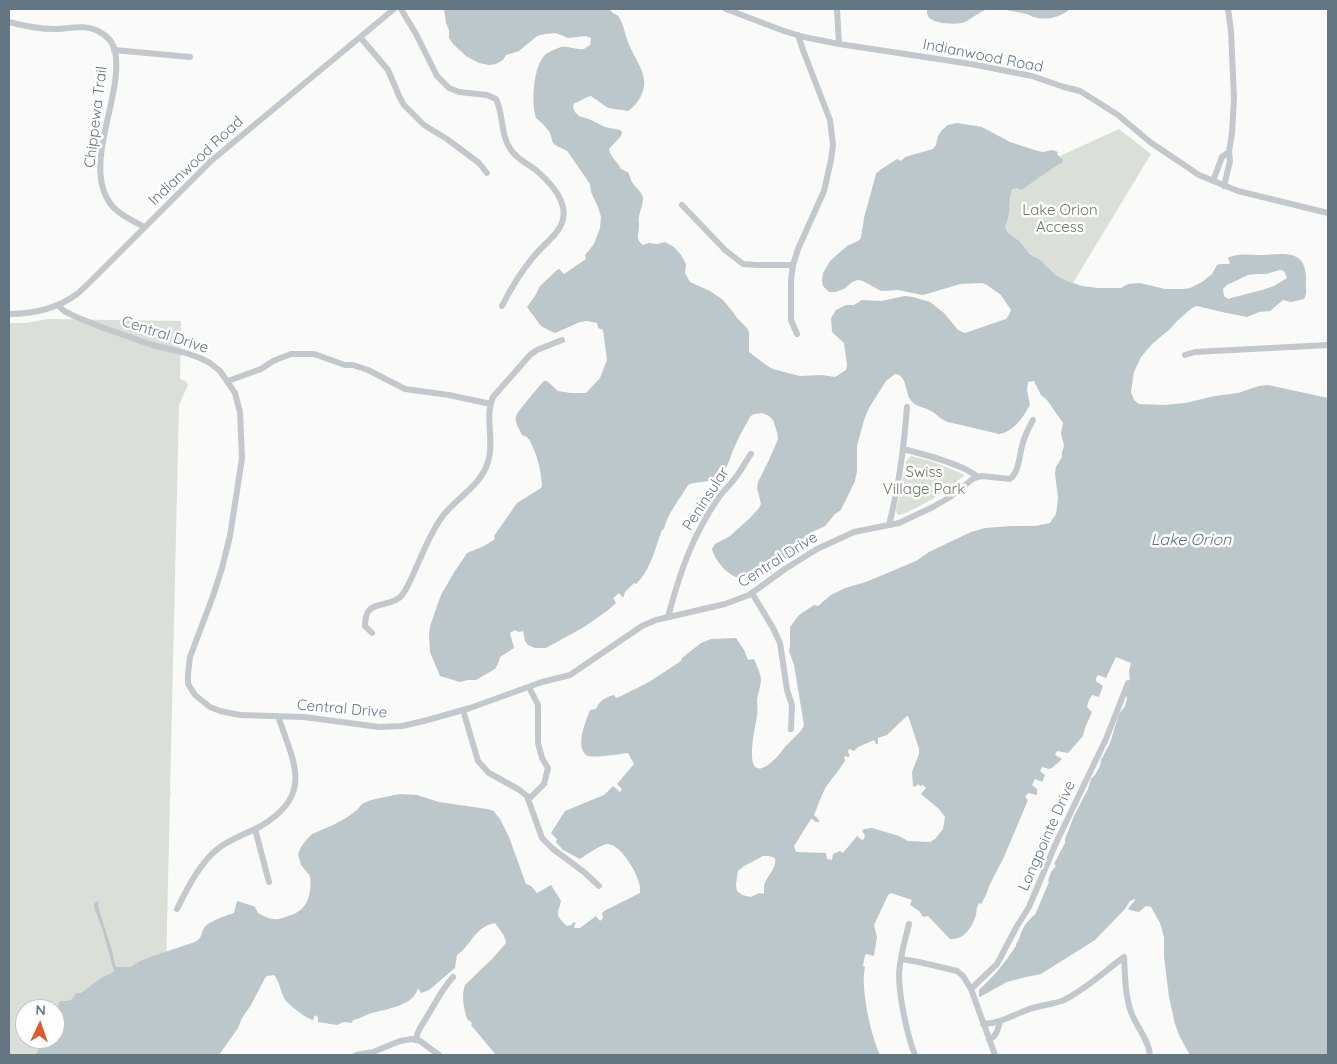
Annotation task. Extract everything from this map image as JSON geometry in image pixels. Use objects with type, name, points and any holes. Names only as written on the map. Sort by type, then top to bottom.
[{"type":"street","name":"Indianwood Road","points":[[9,314],[45,310],[77,294],[211,161],[394,9]]},
{"type":"street","points":[[401,9],[437,76],[449,88],[459,92],[487,95],[496,99],[500,108],[506,142],[511,151],[537,171],[553,187],[561,201],[564,214],[562,224],[555,235],[535,254],[526,266],[502,306]]},
{"type":"street","name":"Indianwood Road","points":[[726,9],[798,35],[839,44],[971,64],[1032,76],[1080,91],[1118,115],[1150,142],[1198,175],[1238,192],[1328,212]]},
{"type":"street","points":[[837,9],[839,44]]},
{"type":"street","points":[[1224,186],[1230,161],[1229,152],[1234,98],[1232,40],[1228,9]]},
{"type":"street","points":[[9,22],[38,28],[90,28],[100,31],[109,39],[114,50],[190,57]]},
{"type":"street","points":[[797,334],[791,320],[793,265],[798,248],[824,191],[833,145],[830,120],[802,50],[798,35]]},
{"type":"street","points":[[360,37],[388,70],[404,105],[424,125],[479,162],[487,173]]},
{"type":"street","name":"Chippewa Trail","points":[[114,50],[116,67],[100,168],[102,185],[108,200],[120,213],[144,227]]},
{"type":"street","points":[[1213,181],[1222,157],[1229,152]]},
{"type":"street","points":[[682,205],[725,250],[743,264],[757,266],[793,265]]},
{"type":"street","name":"Central Drive","points":[[58,305],[64,311],[101,327],[152,345],[200,358],[220,371],[235,393],[240,412],[242,458],[230,536],[213,596],[190,657],[188,684],[195,695],[210,707],[240,715],[304,717],[379,727],[402,726],[462,710],[529,686],[570,675],[642,626],[656,620],[725,604],[752,593],[785,569],[834,540],[854,532],[899,523],[950,497],[974,478],[978,477]]},
{"type":"street","points":[[372,632],[365,626],[367,612],[372,607],[400,598],[414,575],[424,547],[432,532],[443,516],[478,481],[484,472],[492,447],[490,404],[493,397],[530,355],[537,350],[562,340]]},
{"type":"street","points":[[1185,355],[1195,352],[1328,346]]},
{"type":"street","points":[[228,381],[261,369],[291,354],[314,354],[345,365],[368,370],[405,390],[450,395],[490,404]]},
{"type":"street","points":[[889,525],[903,449],[906,406]]},
{"type":"street","points":[[903,449],[967,470],[978,477],[1010,479],[1015,475],[1024,439],[1033,420]]},
{"type":"street","name":"Peninsular","points":[[668,618],[685,559],[703,521],[751,454]]},
{"type":"street","points":[[752,593],[780,643],[787,690],[792,704],[791,729]]},
{"type":"street","name":"Longpointe Drive","points":[[971,989],[997,964],[1029,907],[1056,843],[1106,739],[1128,683]]},
{"type":"street","points":[[529,686],[538,705],[538,743],[542,758],[548,768],[544,784],[529,800]]},
{"type":"street","points":[[462,710],[478,761],[489,774],[518,789],[527,796],[542,838],[552,849],[584,872],[599,886]]},
{"type":"street","points":[[177,909],[203,863],[221,847],[278,815],[289,802],[295,790],[296,776],[293,760],[278,716]]},
{"type":"street","points":[[255,829],[269,882]]},
{"type":"street","points":[[909,924],[899,974],[907,1027],[915,1055]]},
{"type":"street","points":[[983,1024],[990,1024],[1031,1008],[1064,1000],[1124,957],[1128,1002],[1148,1046],[1150,1055]]},
{"type":"street","points":[[901,959],[957,971],[963,976],[971,989],[995,1055]]},
{"type":"street","points":[[416,1040],[417,1032],[453,977]]},
{"type":"street","points":[[989,1040],[996,1035],[1000,1021]]},
{"type":"street","points":[[356,1055],[373,1052],[400,1041],[416,1040],[439,1055]]},
{"type":"green space","name":"Lake Orion Access","points":[[1119,129],[1151,154],[1073,283],[1059,277],[1026,250],[1006,230],[1005,226],[1007,224],[1011,193],[1014,189],[1023,189],[1062,163],[1060,156]]},
{"type":"green space","points":[[48,319],[181,321],[180,379],[186,381],[188,385],[179,405],[164,1055],[9,1055],[9,323],[26,323]]},
{"type":"green space","name":"Swiss Village Park","points":[[911,456],[931,461],[964,475],[933,499],[900,515],[897,514],[896,509],[906,462]]},
{"type":"water","name":"Lake Orion","points":[[444,9],[610,9],[612,13],[620,18],[628,42],[643,75],[644,89],[641,96],[628,111],[608,108],[591,96],[574,103],[575,112],[579,116],[622,132],[621,136],[609,149],[621,169],[629,174],[633,184],[640,191],[643,198],[639,219],[639,241],[643,245],[665,242],[674,247],[686,264],[685,273],[690,282],[710,291],[723,300],[749,332],[749,352],[773,369],[800,376],[822,375],[835,377],[846,370],[844,343],[832,332],[831,318],[836,310],[846,305],[854,305],[862,300],[881,301],[905,296],[930,302],[944,313],[958,330],[965,333],[1006,319],[1009,315],[1011,310],[1001,295],[982,283],[960,284],[922,295],[898,290],[881,291],[858,280],[852,282],[844,289],[835,292],[829,292],[823,286],[823,273],[830,261],[847,246],[861,238],[864,218],[876,174],[897,159],[901,161],[905,157],[933,149],[942,130],[948,125],[957,123],[982,127],[1010,142],[1038,151],[1052,150],[1058,152],[1057,154],[1063,160],[1062,163],[1023,189],[1017,188],[1012,190],[1005,227],[1008,233],[1019,241],[1030,254],[1040,260],[1056,275],[1067,281],[1082,286],[1098,288],[1121,288],[1128,284],[1140,283],[1165,289],[1184,289],[1202,282],[1212,274],[1217,265],[1229,264],[1228,258],[1235,255],[1283,254],[1297,257],[1302,262],[1306,280],[1304,299],[1291,302],[1283,300],[1270,311],[1259,312],[1247,317],[1197,306],[1192,308],[1152,344],[1141,357],[1134,372],[1131,392],[1134,400],[1139,404],[1164,405],[1238,393],[1268,385],[1328,398],[1328,1055],[1190,1055],[1175,1024],[1169,997],[1164,957],[1164,937],[1160,923],[1151,907],[1146,906],[1139,912],[1128,909],[1135,899],[1130,901],[1125,909],[1095,940],[1041,974],[1007,982],[979,996],[979,990],[1007,959],[1016,946],[1025,925],[1035,915],[1049,882],[1051,872],[1056,866],[1054,864],[1065,843],[1074,816],[1091,779],[1100,766],[1119,714],[1125,706],[1130,683],[1129,671],[1131,663],[1116,657],[1106,678],[1098,675],[1096,678],[1096,681],[1103,686],[1099,697],[1092,695],[1089,700],[1087,707],[1092,712],[1083,736],[1068,753],[1057,751],[1055,755],[1062,759],[1052,768],[1042,767],[1040,771],[1045,775],[1042,782],[1035,779],[1032,785],[1037,789],[1037,795],[1028,793],[1025,797],[1028,800],[1004,857],[986,895],[981,904],[979,903],[978,905],[974,920],[967,932],[960,937],[950,939],[928,916],[923,917],[919,911],[910,905],[912,900],[891,893],[888,895],[874,925],[877,937],[874,955],[865,955],[863,966],[865,967],[864,987],[867,1011],[880,1055],[496,1055],[467,1019],[463,998],[465,985],[506,943],[503,934],[495,923],[482,928],[478,932],[457,955],[455,968],[429,990],[421,993],[418,988],[411,999],[405,1003],[353,1020],[352,1023],[344,1022],[337,1025],[318,1022],[318,1017],[315,1015],[313,1020],[306,1017],[286,1001],[278,980],[274,975],[265,978],[238,1028],[219,1055],[36,1055],[38,1049],[65,1049],[65,1001],[71,1000],[76,993],[81,993],[114,971],[94,904],[98,901],[99,903],[99,910],[116,967],[131,967],[150,957],[195,942],[209,923],[234,913],[237,901],[255,907],[258,913],[272,919],[280,919],[295,914],[307,901],[310,889],[310,876],[301,865],[298,854],[301,847],[312,834],[346,818],[362,804],[371,800],[399,794],[417,795],[439,802],[494,811],[509,837],[526,884],[531,886],[537,893],[551,885],[561,901],[558,915],[567,926],[574,922],[576,923],[575,928],[580,928],[596,916],[600,921],[603,918],[602,913],[604,911],[640,893],[638,880],[630,863],[618,849],[613,845],[607,844],[593,850],[580,859],[563,850],[551,833],[565,811],[604,795],[613,786],[620,792],[622,789],[617,784],[634,764],[628,753],[599,756],[586,755],[581,745],[581,739],[590,710],[596,709],[608,697],[614,695],[616,698],[619,697],[649,682],[681,661],[682,658],[701,643],[711,639],[736,638],[748,660],[754,659],[759,670],[761,681],[757,700],[752,754],[753,763],[757,768],[763,768],[776,758],[804,725],[794,665],[789,651],[790,627],[799,615],[814,605],[818,606],[831,595],[845,588],[866,582],[916,561],[929,552],[971,532],[985,528],[1035,526],[1050,523],[1056,514],[1058,497],[1055,474],[1064,446],[1061,433],[1063,423],[1047,400],[1041,395],[1034,381],[1028,382],[1027,390],[1030,405],[1014,427],[999,434],[948,422],[917,405],[908,396],[902,377],[895,374],[886,381],[869,408],[864,420],[857,446],[855,481],[841,510],[825,526],[806,535],[795,551],[791,552],[786,558],[778,560],[757,579],[749,576],[738,578],[726,571],[717,560],[712,549],[715,544],[730,536],[750,518],[761,504],[757,488],[758,482],[778,439],[773,420],[762,413],[750,417],[723,473],[715,479],[688,485],[662,530],[645,572],[636,584],[634,583],[625,592],[623,598],[619,593],[613,598],[616,603],[607,611],[584,627],[546,648],[535,648],[528,645],[523,631],[515,630],[510,633],[514,648],[500,657],[495,669],[476,680],[460,682],[440,676],[430,652],[429,635],[430,626],[441,595],[467,553],[495,539],[494,536],[517,503],[542,486],[540,468],[534,450],[529,439],[522,435],[516,423],[516,416],[544,381],[547,381],[558,391],[586,393],[600,378],[607,360],[603,330],[598,328],[597,323],[580,322],[555,333],[541,326],[527,307],[540,286],[557,270],[559,269],[564,274],[586,259],[585,255],[594,244],[600,228],[601,217],[591,192],[590,184],[568,152],[554,144],[551,134],[536,118],[534,111],[534,85],[542,59],[546,54],[561,47],[584,49],[590,45],[591,38],[586,36],[568,38],[556,33],[537,36],[519,51],[506,55],[503,60],[496,64],[489,65],[479,63],[466,56],[449,38]],"holes":[[[1284,271],[1287,278],[1274,286],[1228,299],[1224,296],[1223,289],[1227,285],[1248,275]],[[907,716],[919,749],[912,772],[913,786],[923,785],[926,788],[921,794],[939,809],[945,817],[943,829],[935,839],[930,842],[908,841],[899,836],[872,828],[864,829],[862,831],[865,835],[864,839],[862,840],[857,836],[843,853],[840,851],[833,854],[832,860],[827,859],[826,853],[796,852],[794,846],[811,819],[819,822],[814,815],[820,799],[826,787],[845,761],[844,757],[850,756],[849,749],[854,751],[858,747],[874,740],[878,744],[878,738],[887,735]],[[763,856],[775,858],[775,865],[765,882],[764,894],[759,893],[751,897],[742,895],[737,891],[738,871]]]},
{"type":"water","points":[[927,9],[989,9],[965,22],[953,24],[934,21],[927,13]]},
{"type":"water","points":[[993,9],[1070,9],[1058,16],[1044,19],[1027,14]]}]
